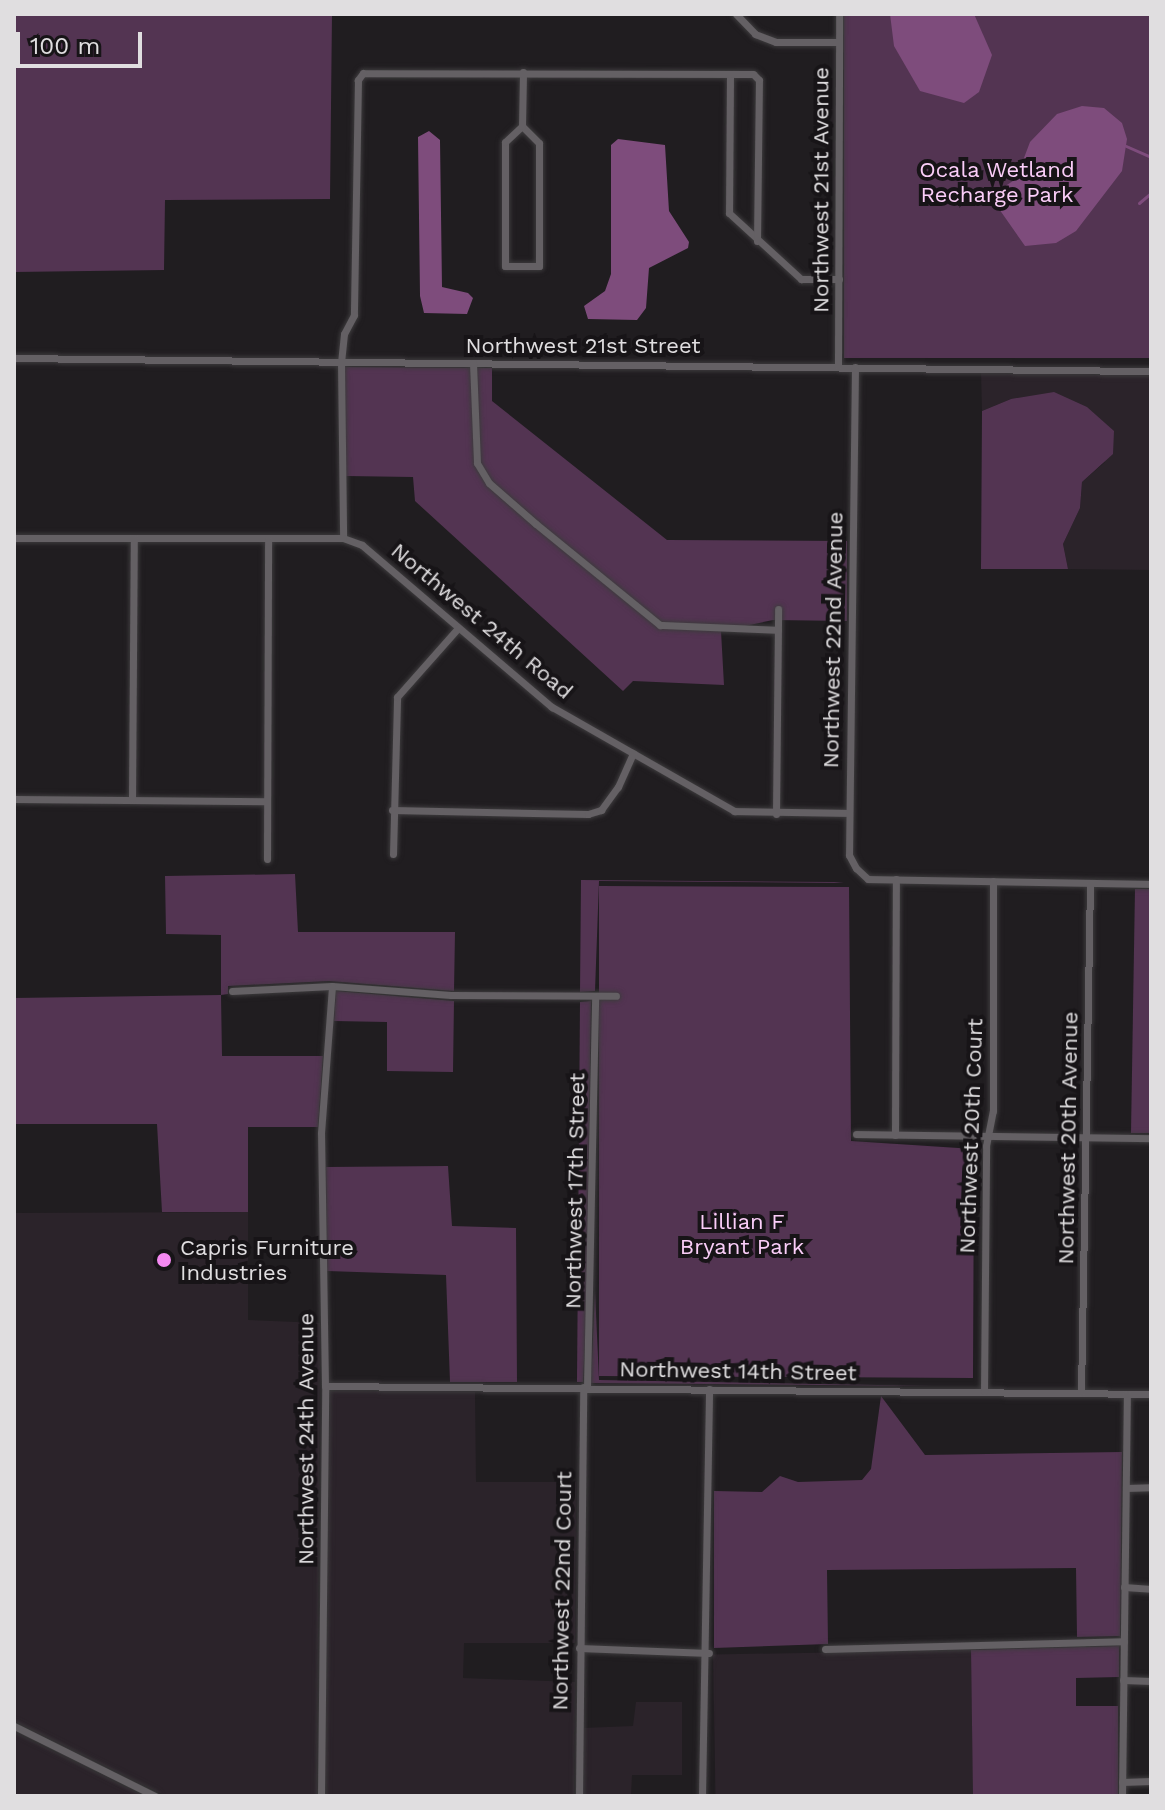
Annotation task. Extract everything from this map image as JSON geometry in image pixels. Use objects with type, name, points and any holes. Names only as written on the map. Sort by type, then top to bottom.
[{"type":"street","points":[[736,14],[755,34],[776,42],[839,42]]},
{"type":"street","name":"Northwest 21st Avenue","points":[[838,366],[839,14]]},
{"type":"street","points":[[14,538],[343,538],[341,362],[344,334],[354,315],[358,80],[371,69],[753,74],[759,80],[757,241]]},
{"type":"street","points":[[522,126],[539,143],[539,266],[505,266],[505,142],[522,126],[523,72]]},
{"type":"street","points":[[730,75],[729,213],[801,279],[839,279]]},
{"type":"street","name":"Northwest 21st Street","points":[[14,358],[1151,371]]},
{"type":"street","points":[[473,363],[477,463],[489,483],[546,534],[660,625],[778,630]]},
{"type":"street","name":"Northwest 22nd Avenue","points":[[855,367],[849,855],[856,868],[868,879],[1151,884]]},
{"type":"street","points":[[132,799],[134,538]]},
{"type":"street","name":"Northwest 24th Road","points":[[343,538],[362,545],[552,707],[734,811],[849,813]]},
{"type":"street","points":[[267,859],[268,540]]},
{"type":"street","points":[[776,814],[778,609]]},
{"type":"street","points":[[393,854],[397,697],[458,628]]},
{"type":"street","points":[[392,810],[601,810],[633,753]]},
{"type":"street","points":[[14,799],[266,801]]},
{"type":"street","points":[[895,1135],[896,879]]},
{"type":"street","name":"Northwest 20th Court","points":[[984,1391],[986,1146],[991,1138],[993,881]]},
{"type":"street","name":"Northwest 20th Avenue","points":[[1081,1393],[1090,883]]},
{"type":"street","points":[[232,991],[332,986],[451,995],[616,996]]},
{"type":"street","name":"Northwest 24th Avenue","points":[[321,1796],[325,1386],[321,1133],[332,986]]},
{"type":"street","name":"Northwest 17th Street","points":[[585,1387],[595,996]]},
{"type":"street","points":[[856,1134],[1151,1138]]},
{"type":"street","name":"Northwest 14th Street","points":[[325,1386],[1151,1394]]},
{"type":"street","name":"Northwest 22nd Court","points":[[579,1796],[585,1387]]},
{"type":"street","points":[[702,1796],[709,1653],[709,1389]]},
{"type":"street","points":[[1122,1796],[1127,1394]]},
{"type":"street","points":[[1126,1488],[1151,1487]]},
{"type":"street","points":[[1124,1587],[1151,1589]]},
{"type":"street","points":[[825,1649],[1124,1641]]},
{"type":"street","points":[[579,1648],[709,1653]]},
{"type":"street","points":[[1123,1680],[1151,1681]]},
{"type":"street","points":[[14,1726],[155,1796]]},
{"type":"street","points":[[1122,1782],[1151,1781]]},
{"type":"shaded area","points":[[890,14],[974,14],[992,55],[979,92],[964,103],[920,91],[894,46]]},
{"type":"shaded area","points":[[1082,106],[1104,108],[1122,123],[1127,139],[1122,171],[1076,231],[1056,243],[1025,246],[990,196],[1016,179],[1030,142],[1057,114]]},
{"type":"shaded area","points":[[429,131],[440,140],[442,287],[468,293],[473,298],[467,314],[424,313],[420,296],[418,137]]},
{"type":"shaded area","points":[[618,139],[665,145],[669,211],[689,242],[688,248],[649,268],[646,308],[637,320],[588,319],[584,306],[605,291],[611,274],[611,145]]},
{"type":"shaded area","points":[[981,373],[1151,376],[1151,570],[1068,569],[1063,544],[1080,508],[1082,482],[1105,462],[1011,399],[982,411]]},
{"type":"shaded area","points":[[248,1212],[248,1320],[320,1323],[317,1796],[166,1796],[14,1721],[14,1213]]},
{"type":"shaded area","points":[[330,1391],[475,1392],[476,1482],[576,1482],[575,1643],[464,1643],[463,1678],[575,1682],[574,1796],[325,1796]]},
{"type":"shaded area","points":[[971,1650],[974,1796],[716,1796],[713,1655]]},
{"type":"shaded area","points":[[636,1702],[682,1702],[682,1775],[632,1775],[631,1796],[583,1796],[583,1728],[633,1726]]},
{"type":"shaded area","points":[[14,1732],[144,1796],[14,1796]]},
{"type":"green space","points":[[14,14],[332,14],[330,199],[165,200],[164,270],[14,272]]},
{"type":"green space","name":"Ocala Wetland Recharge Park","points":[[844,14],[1151,14],[1151,358],[844,358]]},
{"type":"green space","points":[[345,367],[492,368],[492,401],[667,540],[847,541],[847,621],[773,620],[721,631],[724,685],[633,681],[623,691],[415,501],[413,477],[346,476]]},
{"type":"green space","points":[[1054,392],[1087,407],[1114,431],[1113,454],[1082,482],[1080,508],[1063,544],[1068,569],[981,569],[982,411],[1011,399]]},
{"type":"green space","points":[[295,874],[298,932],[455,932],[454,991],[329,981],[228,986],[228,994],[221,995],[221,935],[166,934],[165,876]]},
{"type":"green space","points":[[581,880],[844,883],[599,881],[595,991],[580,992]]},
{"type":"green space","name":"Lillian F Bryant Park","points":[[599,886],[849,887],[851,1141],[974,1149],[973,1378],[599,1376]]},
{"type":"green space","points":[[1135,889],[1151,889],[1151,1133],[1131,1133]]},
{"type":"green space","points":[[336,991],[454,1001],[453,1072],[387,1071],[387,1022],[334,1021]]},
{"type":"green space","points":[[221,995],[222,1056],[323,1056],[318,1127],[248,1127],[248,1212],[162,1212],[157,1124],[14,1124],[14,998]]},
{"type":"green space","points":[[591,1001],[586,1318],[583,1382],[577,1382],[580,1002]]},
{"type":"green space","points":[[448,1166],[452,1226],[516,1228],[517,1382],[450,1382],[446,1275],[327,1271],[326,1167]]},
{"type":"green space","points":[[595,1291],[599,1380],[936,1386],[591,1383]]},
{"type":"green space","points":[[881,1396],[925,1455],[1122,1452],[1120,1636],[1077,1637],[1076,1568],[827,1570],[828,1644],[714,1648],[714,1491],[762,1492],[780,1476],[798,1482],[862,1480],[871,1469]]},
{"type":"green space","points":[[1119,1646],[1119,1677],[1076,1678],[1076,1706],[1118,1706],[1118,1796],[973,1796],[971,1650]]},
{"type":"waterway","points":[[1126,146],[1151,157]]},
{"type":"waterway","points":[[1139,203],[1151,193]]},
{"type":"place","name":"Capris Furniture Industries","points":[[164,1260]]}]
